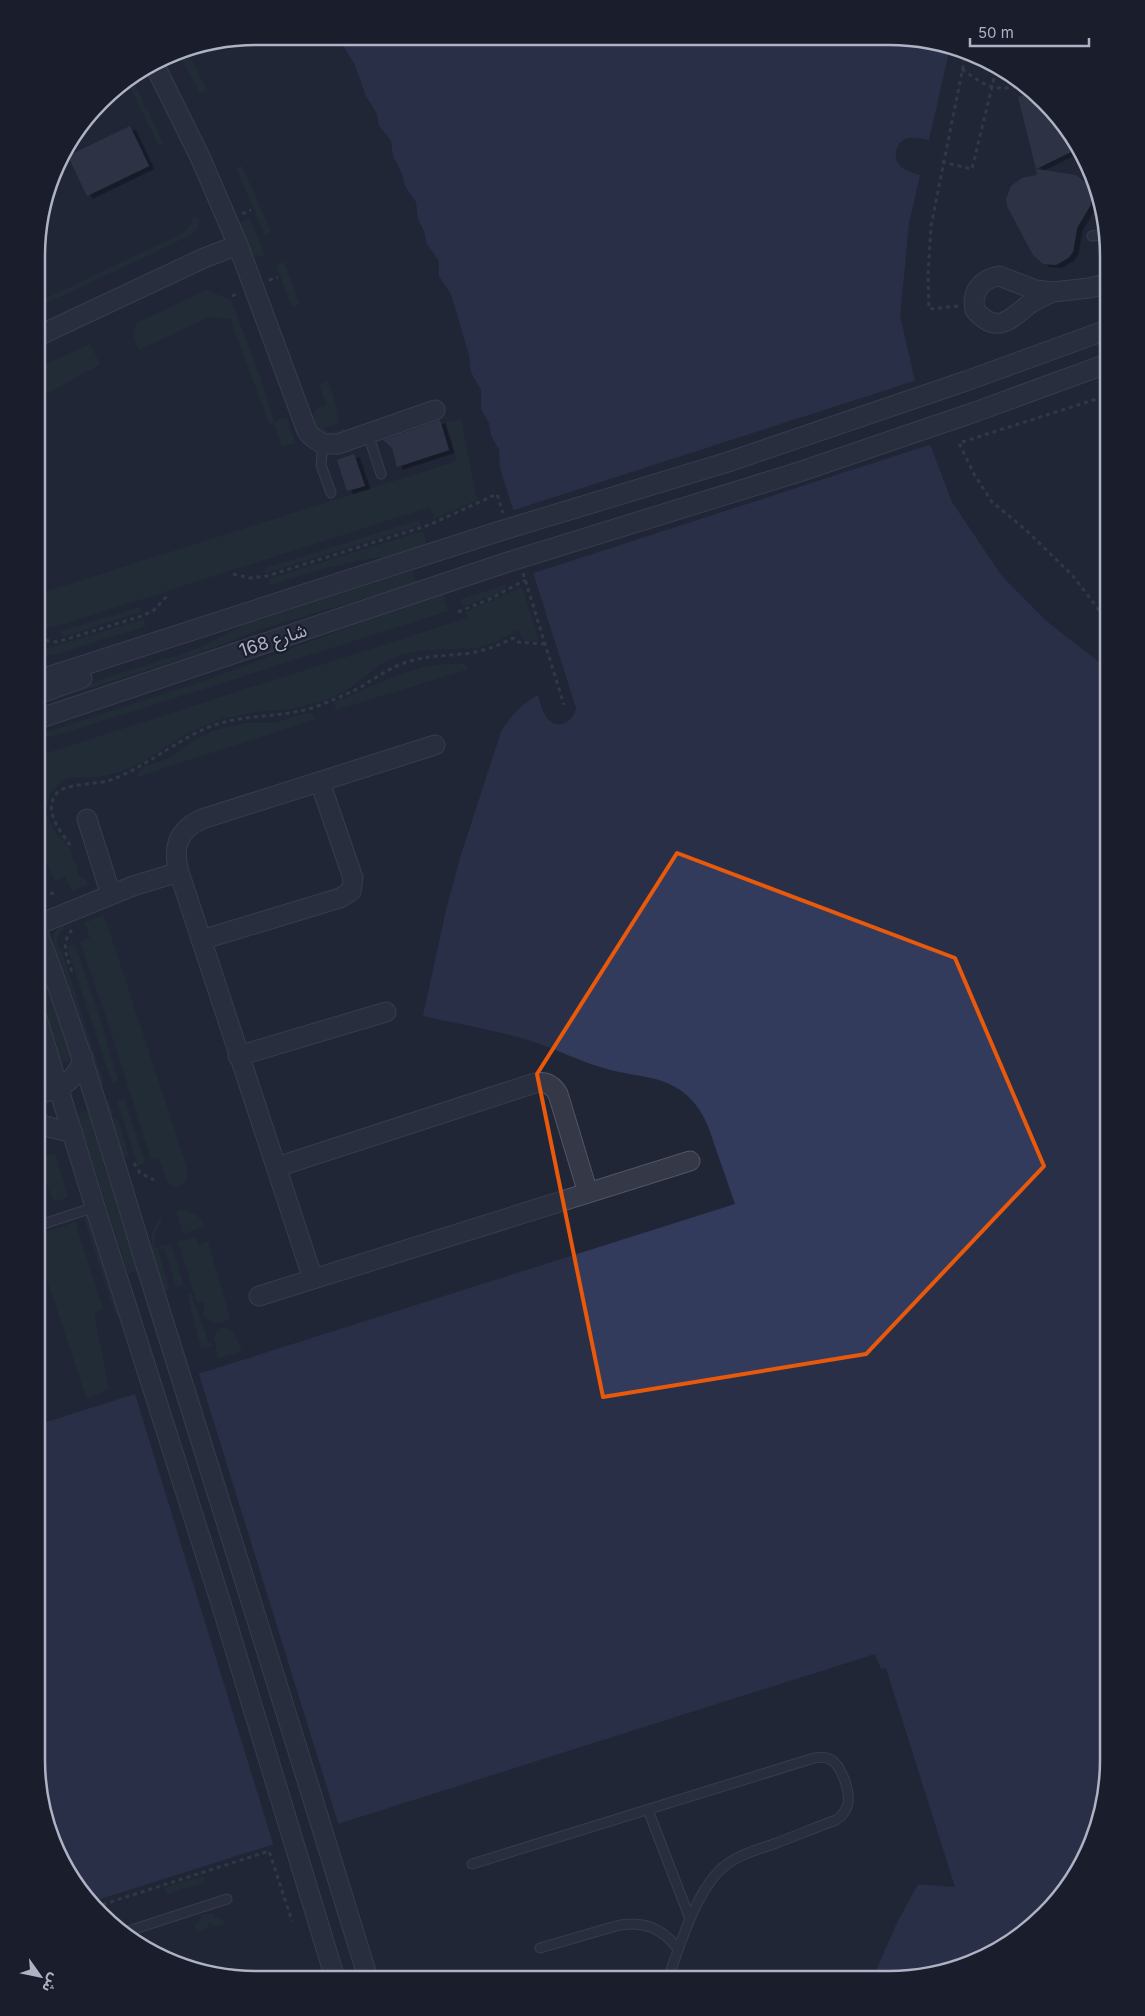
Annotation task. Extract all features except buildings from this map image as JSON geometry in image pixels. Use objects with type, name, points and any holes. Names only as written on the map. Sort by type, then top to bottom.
[{"type":"street","points":[[157,70],[200,157],[238,245],[304,424],[311,436],[323,444],[338,444],[434,410]]},
{"type":"street","points":[[45,333],[204,258],[238,245]]},
{"type":"street","points":[[1053,292],[1035,301],[1016,317],[1005,322],[994,322],[983,318],[975,310],[976,290],[992,277],[1005,278],[1028,287],[1053,292],[1100,285]]},
{"type":"street","name":"شارع 168","points":[[45,678],[500,532],[728,462],[966,381],[1100,332]]},
{"type":"street","name":"شارع 168","points":[[45,717],[508,562],[799,472],[975,412],[1100,366]]},
{"type":"street","name":"شارع 168","points":[[45,691],[100,670],[140,646]]},
{"type":"street","points":[[45,667],[72,669]]},
{"type":"street","points":[[313,1279],[238,1056],[179,872],[176,862],[176,847],[182,833],[195,822],[435,744]]},
{"type":"street","points":[[201,940],[340,898],[351,891],[353,878],[320,782]]},
{"type":"street","points":[[86,819],[111,895]]},
{"type":"street","points":[[45,922],[111,895],[179,872]]},
{"type":"street","points":[[45,953],[83,1058],[366,1971]]},
{"type":"street","points":[[238,1056],[386,1012]]},
{"type":"street","points":[[45,1045],[94,1207],[220,1600],[333,1971]]},
{"type":"street","points":[[45,1092],[72,1080],[81,1066],[83,1058]]},
{"type":"street","points":[[277,1168],[535,1083],[544,1082],[552,1086],[558,1094],[588,1193]]},
{"type":"street","points":[[45,1126],[73,1133]]},
{"type":"street","points":[[259,1296],[690,1162]]},
{"type":"lane","points":[[1092,236],[1099,235]]},
{"type":"lane","points":[[368,434],[381,474]]},
{"type":"lane","points":[[323,444],[321,465],[331,493]]},
{"type":"lane","points":[[45,1223],[94,1207]]},
{"type":"lane","points":[[472,1864],[814,1758],[826,1757],[831,1759],[840,1768],[849,1799],[848,1805],[841,1817],[734,1859],[716,1874],[690,1919],[671,1971]]},
{"type":"lane","points":[[648,1810],[690,1919]]},
{"type":"lane","points":[[132,1930],[227,1898]]},
{"type":"lane","points":[[540,1948],[616,1926],[639,1923],[662,1931],[678,1949]]},
{"type":"path","points":[[964,59],[942,162],[931,226],[928,274],[929,309],[974,304]]},
{"type":"path","points":[[962,69],[980,83],[992,88],[1013,86]]},
{"type":"path","points":[[942,162],[972,168],[995,74]]},
{"type":"path","points":[[1100,398],[959,443],[974,474],[992,502],[1026,530],[1073,576],[1100,611]]},
{"type":"path","points":[[233,574],[250,578],[267,576],[429,525]]},
{"type":"path","points":[[458,612],[492,598],[525,580]]},
{"type":"path","points":[[45,640],[57,642],[142,616],[154,610],[168,595]]},
{"type":"path","points":[[70,845],[57,825],[51,808],[55,796],[65,787],[103,783],[115,779],[149,761],[182,740],[211,726],[243,718],[292,713],[329,702],[359,688],[387,670],[410,661],[478,651],[496,646],[513,638],[518,642],[545,644]]},
{"type":"path","points":[[45,892],[57,894]]},
{"type":"path","points":[[103,1905],[269,1851],[292,1921]]},
{"type":"highlighted area","points":[[677,853],[955,958],[1044,1166],[866,1354],[603,1397],[537,1074]]},
{"type":"shaded area","points":[[189,56],[207,90],[200,93],[181,59]]},
{"type":"shaded area","points":[[135,85],[144,103],[142,105],[144,109],[147,108],[163,143],[159,145],[130,88]]},
{"type":"shaded area","points":[[242,166],[271,232],[265,235],[236,168]]},
{"type":"shaded area","points":[[193,217],[199,218],[198,226],[191,235],[45,304],[45,299],[183,233],[190,226]]},
{"type":"shaded area","points":[[250,218],[265,256],[258,257],[252,254],[239,223]]},
{"type":"shaded area","points":[[284,262],[300,304],[292,307],[276,265]]},
{"type":"shaded area","points":[[206,290],[231,300],[260,376],[274,422],[287,418],[295,443],[282,447],[274,423],[269,424],[230,319],[209,317],[139,350],[134,336],[137,323]]},
{"type":"shaded area","points":[[90,344],[100,364],[45,395],[45,365]]},
{"type":"shaded area","points":[[328,381],[338,411],[336,412],[339,423],[324,428],[329,433],[344,428],[345,431],[329,437],[319,431],[312,416],[317,408],[326,405],[320,385]]},
{"type":"shaded area","points":[[461,419],[477,500],[434,519],[430,507],[64,624],[45,628],[45,592],[457,461],[445,422]]},
{"type":"shaded area","points":[[419,520],[421,525],[266,573],[265,568]]},
{"type":"shaded area","points":[[423,531],[427,545],[398,555],[325,568],[270,585],[268,579]]},
{"type":"shaded area","points":[[412,571],[416,583],[258,630],[197,654],[45,703],[45,698],[199,648],[244,625]]},
{"type":"shaded area","points":[[505,585],[506,590],[463,607],[461,599]]},
{"type":"shaded area","points":[[522,587],[539,641],[523,640],[518,630],[498,641],[476,648],[427,650],[403,654],[381,664],[351,687],[329,699],[291,709],[263,711],[224,718],[187,733],[144,761],[122,771],[99,777],[68,778],[61,782],[50,793],[46,808],[47,816],[56,833],[71,850],[72,859],[77,865],[78,874],[86,880],[88,885],[72,891],[65,876],[55,881],[45,859],[45,754],[467,618],[465,612]]},
{"type":"shaded area","points":[[442,593],[448,611],[45,739],[45,732],[206,680]]},
{"type":"shaded area","points":[[140,607],[141,612],[63,637],[61,631]]},
{"type":"shaded area","points":[[143,619],[146,626],[45,657],[45,648]]},
{"type":"shaded area","points":[[465,664],[469,669],[336,710],[334,702],[390,678],[419,668]]},
{"type":"shaded area","points":[[307,713],[311,714],[315,719],[137,777],[143,767],[169,758],[194,740],[213,731],[243,723],[274,723]]},
{"type":"shaded area","points":[[104,915],[187,1168],[187,1180],[176,1187],[171,1185],[165,1176],[159,1158],[152,1161],[80,942],[90,938],[85,923]]},
{"type":"shaded area","points":[[63,925],[65,928],[57,940],[58,946],[61,949],[104,1084],[100,1086],[67,982],[52,945],[54,933]]},
{"type":"shaded area","points":[[75,944],[118,1080],[112,1082],[67,947]]},
{"type":"shaded area","points":[[45,984],[72,1060],[62,1063],[45,1011]]},
{"type":"shaded area","points":[[124,1099],[145,1163],[138,1166],[117,1101]]},
{"type":"shaded area","points":[[109,1100],[113,1117],[118,1120],[129,1156],[122,1158],[105,1101]]},
{"type":"shaded area","points":[[88,1111],[138,1271],[128,1273],[77,1114]]},
{"type":"shaded area","points":[[55,1153],[68,1197],[54,1202],[45,1176],[45,1156]]},
{"type":"shaded area","points":[[185,1210],[197,1215],[204,1226],[183,1234],[176,1211]]},
{"type":"shaded area","points":[[89,1215],[119,1313],[115,1315],[84,1217]]},
{"type":"shaded area","points":[[159,1219],[162,1221],[155,1234],[155,1248],[171,1244],[184,1285],[176,1288],[165,1250],[162,1248],[158,1249],[170,1290],[165,1291],[155,1264],[151,1245],[154,1227]]},
{"type":"shaded area","points":[[75,1222],[103,1309],[94,1313],[109,1389],[87,1399],[45,1273],[45,1232]]},
{"type":"shaded area","points":[[196,1237],[198,1245],[208,1242],[230,1318],[222,1322],[212,1322],[203,1314],[205,1301],[197,1302],[178,1242]]},
{"type":"shaded area","points":[[191,1293],[208,1341],[213,1345],[201,1349],[187,1294]]},
{"type":"shaded area","points":[[225,1327],[233,1331],[242,1351],[218,1358],[214,1337],[218,1330]]},
{"type":"shaded area","points":[[204,1877],[204,1883],[167,1895],[165,1889],[184,1881]]},
{"type":"shaded area","points":[[213,1913],[215,1918],[219,1917],[225,1923],[213,1927],[212,1923],[207,1925],[208,1928],[196,1932],[194,1925],[198,1924],[202,1915]]},
{"type":"water","points":[[343,45],[903,45],[949,53],[929,140],[905,139],[896,150],[896,159],[901,167],[920,175],[909,223],[900,316],[929,442],[952,502],[1001,575],[1045,620],[1100,663],[1100,1774],[1093,1815],[1084,1841],[1072,1866],[1048,1899],[1028,1919],[1006,1935],[994,1943],[957,1960],[903,1971],[876,1971],[896,1925],[918,1884],[954,1886],[885,1668],[881,1669],[875,1654],[98,1900],[73,1866],[56,1828],[45,1774],[45,1422],[735,1204],[705,1120],[692,1100],[677,1088],[652,1078],[597,1066],[528,1040],[423,1016],[446,910],[460,858],[501,732],[517,711],[538,695],[545,716],[555,724],[569,721],[576,708],[500,468],[499,450],[491,435],[489,423],[481,409],[481,390],[471,372],[469,355],[451,294],[439,276],[439,261],[427,244],[424,231],[418,219],[416,202],[405,186],[402,173],[393,156],[391,141],[379,125],[377,114],[366,96],[355,65]]},
{"type":"pier","points":[[917,380],[932,444],[531,574],[511,511]]},
{"type":"pier","points":[[198,1371],[339,1826],[274,1847],[134,1391]]},
{"type":"pier","points":[[886,1668],[955,1887],[915,1884],[917,1882],[951,1884],[884,1671],[881,1672],[881,1669]]}]
